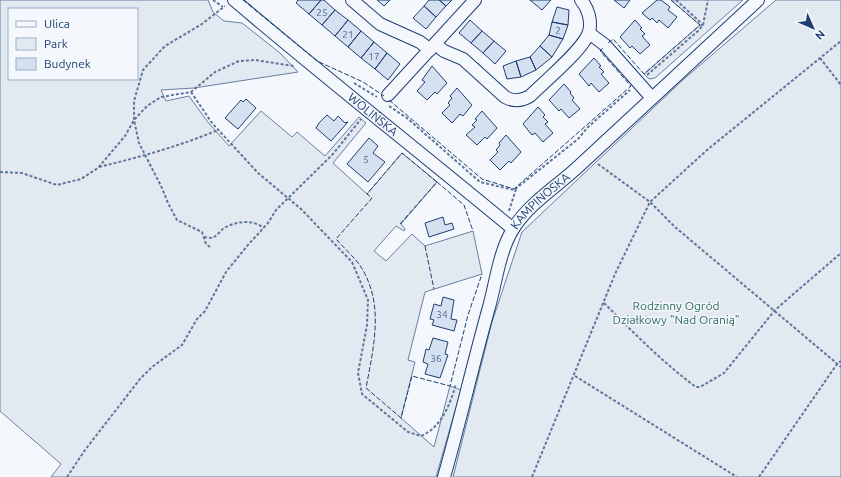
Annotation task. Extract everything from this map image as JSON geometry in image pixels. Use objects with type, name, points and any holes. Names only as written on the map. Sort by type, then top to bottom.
[{"type":"street","points":[[352,0],[380,24],[463,59],[505,97],[516,100],[530,96],[580,47],[589,33],[588,13],[581,0]]},
{"type":"street","points":[[384,99],[475,0]]},
{"type":"street","name":"KAMPINOSKA","points":[[444,477],[471,381],[481,333],[504,249],[508,226],[567,177],[758,0]]},
{"type":"street","name":"WOLIŃSKA","points":[[230,2],[318,72],[369,110],[508,226]]},
{"type":"street","points":[[589,33],[605,45],[641,80],[652,98]]},
{"type":"path","points":[[213,0],[223,7]]},
{"type":"path","points":[[676,0],[699,21],[702,26]]},
{"type":"path","points":[[352,82],[384,99],[480,182],[514,190],[578,139],[588,127],[702,26],[706,16],[708,0]]},
{"type":"path","points":[[210,247],[206,244],[202,232],[177,220],[168,203],[139,143],[134,120],[134,101],[143,70],[165,46],[202,24],[230,2]]},
{"type":"path","points":[[532,477],[575,376],[615,274],[650,202],[707,150],[841,41]]},
{"type":"path","points":[[820,58],[841,85]]},
{"type":"path","points":[[0,172],[22,173],[57,185],[81,179],[98,168],[125,136],[134,120],[147,106],[162,98],[191,92],[214,72],[239,62],[255,60],[277,62],[298,67]]},
{"type":"path","points":[[191,92],[218,130],[258,173],[288,199],[352,262],[368,300],[367,325],[358,373],[362,394],[408,432],[421,436],[430,433],[447,410],[456,383]]},
{"type":"path","points":[[67,477],[85,450],[140,379],[152,367],[182,345],[197,319],[205,311],[226,272],[264,228],[276,210],[333,154],[369,110]]},
{"type":"path","points":[[98,168],[146,156],[195,140],[218,130]]},
{"type":"path","points":[[608,171],[650,202],[675,227],[841,367]]},
{"type":"path","points":[[508,226],[516,189]]},
{"type":"path","points":[[204,237],[212,238],[225,228],[247,222],[254,222],[264,228]]},
{"type":"path","points":[[604,303],[651,350],[676,372],[696,387],[700,387],[724,373],[775,310],[841,253]]},
{"type":"path","points":[[759,477],[838,364],[841,362]]},
{"type":"path","points":[[575,376],[737,477]]},
{"type":"green space","points":[[0,0],[208,0],[213,12],[224,21],[242,23],[280,53],[298,72],[194,88],[161,90],[166,101],[189,96],[207,121],[229,146],[261,111],[292,137],[297,132],[325,156],[359,117],[366,123],[333,163],[367,194],[402,153],[437,182],[401,224],[405,229],[404,231],[396,226],[374,251],[386,261],[412,234],[425,246],[473,231],[482,274],[425,292],[408,360],[415,362],[401,418],[434,447],[450,386],[461,390],[436,477],[51,477],[61,464],[0,411]]},
{"type":"green space","points":[[671,0],[743,0],[655,78],[649,79],[644,74],[700,25]]},
{"type":"green space","name":"Rodzinny Ogród Działkowy \"Nad Oranią\"","points":[[776,0],[841,0],[841,477],[453,477],[492,322],[522,232],[685,78]]},
{"type":"building","points":[[298,0],[321,0],[309,14],[296,3]]},
{"type":"building","points":[[321,0],[324,0],[335,10],[322,25],[309,14]]},
{"type":"building","points":[[377,0],[390,0],[384,6]]},
{"type":"building","points":[[429,0],[439,0],[446,6],[436,17],[424,6]]},
{"type":"building","points":[[439,0],[452,0],[446,6]]},
{"type":"building","points":[[530,0],[551,0],[542,10]]},
{"type":"building","points":[[614,0],[630,0],[624,8]]},
{"type":"building","points":[[657,0],[661,0],[670,7],[668,10],[677,17],[668,28],[659,20],[657,23],[652,18],[650,20],[642,13]]},
{"type":"building","points":[[424,6],[436,17],[426,29],[413,18]]},
{"type":"building","points":[[557,7],[569,10],[568,25],[552,22]]},
{"type":"building","points":[[335,10],[348,20],[335,36],[322,25]]},
{"type":"building","points":[[348,20],[361,31],[348,47],[335,36]]},
{"type":"building","points":[[470,20],[482,31],[471,43],[459,33]]},
{"type":"building","points":[[635,20],[645,34],[642,36],[650,45],[640,54],[632,46],[630,48],[620,37]]},
{"type":"building","points":[[552,22],[568,25],[563,39],[549,35]]},
{"type":"building","points":[[361,31],[374,42],[361,58],[348,47]]},
{"type":"building","points":[[482,31],[494,41],[483,53],[471,43]]},
{"type":"building","points":[[549,35],[563,39],[552,57],[540,46]]},
{"type":"building","points":[[494,41],[506,51],[495,64],[483,53]]},
{"type":"building","points":[[374,42],[387,53],[375,69],[361,58]]},
{"type":"building","points":[[540,46],[552,57],[536,70],[530,57]]},
{"type":"building","points":[[387,53],[400,64],[388,80],[375,69]]},
{"type":"building","points":[[530,57],[536,70],[521,77],[516,61]]},
{"type":"building","points":[[594,58],[604,72],[601,74],[609,83],[599,92],[591,83],[589,86],[579,74]]},
{"type":"building","points":[[516,61],[521,77],[507,79],[503,66]]},
{"type":"building","points":[[432,66],[447,83],[437,94],[435,92],[427,100],[417,91],[425,82],[422,80]]},
{"type":"building","points":[[564,84],[574,98],[572,100],[580,109],[569,118],[561,109],[559,111],[549,100]]},
{"type":"building","points":[[457,88],[472,105],[463,116],[460,114],[452,123],[442,113],[450,105],[448,103],[452,98],[450,96]]},
{"type":"building","points":[[246,99],[256,108],[238,129],[225,118],[241,100],[243,102]]},
{"type":"building","points":[[538,107],[545,115],[543,117],[548,122],[545,124],[553,133],[543,142],[535,133],[532,135],[523,124]]},
{"type":"building","points":[[482,111],[497,128],[487,139],[485,137],[477,145],[466,135],[475,127],[472,125]]},
{"type":"building","points":[[327,115],[334,121],[338,116],[345,123],[348,122],[331,141],[316,128]]},
{"type":"building","points":[[506,135],[521,152],[511,163],[509,161],[500,170],[490,160],[498,152],[496,150],[500,145],[499,143]]},
{"type":"building","points":[[369,138],[378,146],[373,153],[385,162],[368,182],[347,164]]},
{"type":"building","points":[[443,217],[445,225],[452,223],[454,229],[429,237],[425,223]]},
{"type":"building","points":[[443,297],[454,300],[451,319],[457,320],[454,331],[432,325],[434,320],[430,319],[434,304],[441,306]]},
{"type":"building","points":[[433,338],[448,342],[445,354],[448,355],[440,378],[425,374],[428,364],[423,362],[426,349],[429,350]]},
{"type":"fence","points":[[243,0],[317,61],[363,82],[384,96]]},
{"type":"fence","points":[[608,43],[613,39],[644,74],[700,25],[671,0]]},
{"type":"fence","points":[[389,100],[482,179],[514,189],[631,86],[600,51],[604,47]]},
{"type":"fence","points":[[400,224],[437,182],[402,153],[367,194],[372,198],[336,239],[359,264],[367,278],[372,293],[375,309],[374,340],[366,388],[401,418],[412,376],[450,386],[468,315],[482,274]]},
{"type":"fence","points":[[437,182],[464,205],[473,231]]},
{"type":"fence","points":[[425,246],[434,289]]}]
